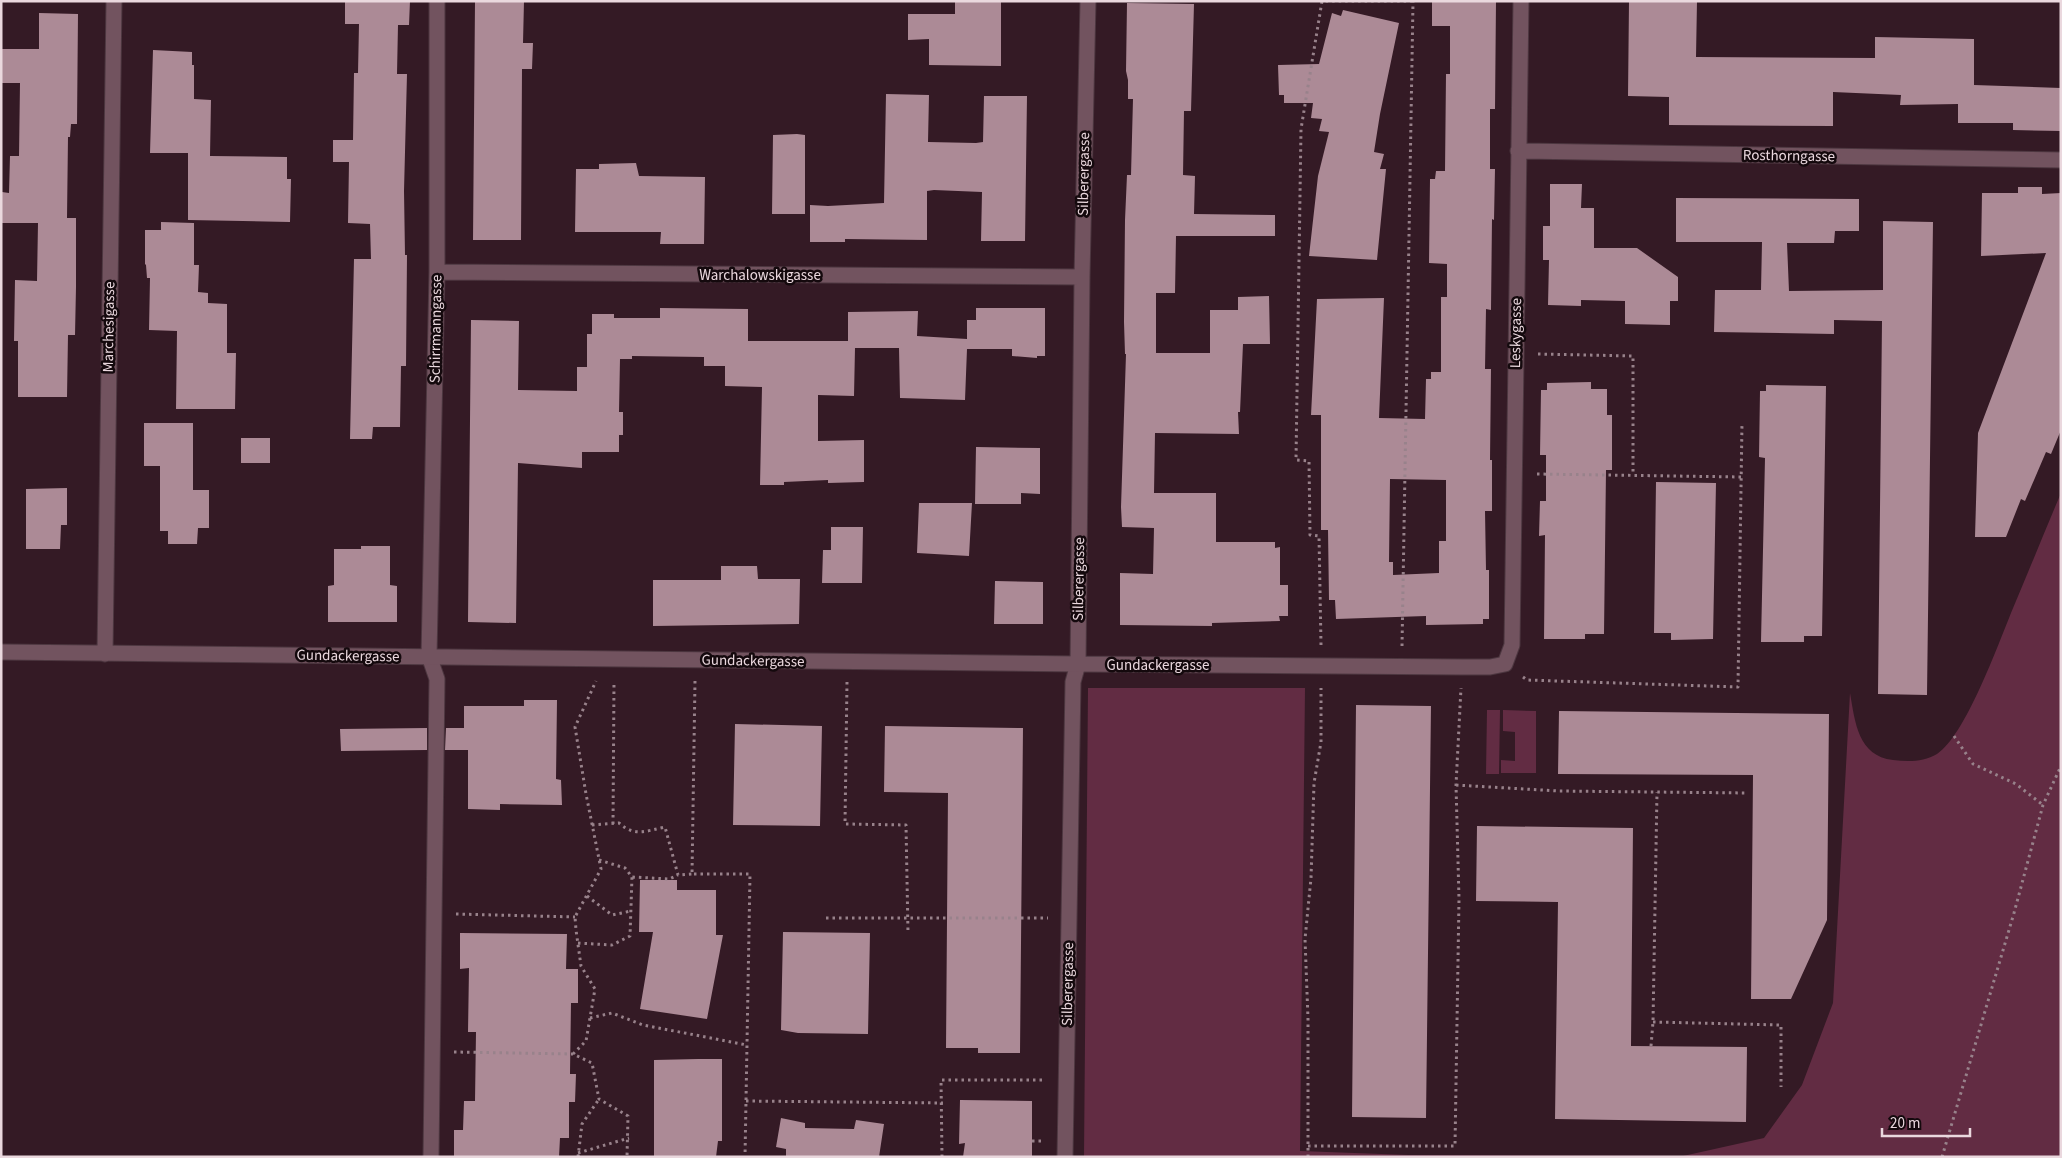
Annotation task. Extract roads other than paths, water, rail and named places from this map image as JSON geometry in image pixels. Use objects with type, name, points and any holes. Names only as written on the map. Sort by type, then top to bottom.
[{"type":"street","name":"Marchesigasse","points":[[105,654],[114,1]]},
{"type":"street","name":"Schirrmanngasse","points":[[431,1157],[437,678],[429,656],[437,272],[437,1]]},
{"type":"street","name":"Silberergasse","points":[[1065,1157],[1073,682],[1078,664],[1082,277],[1088,1]]},
{"type":"street","name":"Leskygasse","points":[[1505,664],[1512,645],[1521,1]]},
{"type":"street","name":"Rosthorngasse","points":[[1518,151],[2061,160]]},
{"type":"street","name":"Warchalowskigasse","points":[[437,272],[1082,277]]},
{"type":"street","name":"Gundackergasse","points":[[1,652],[1078,664],[1462,667],[1505,664]]}]
